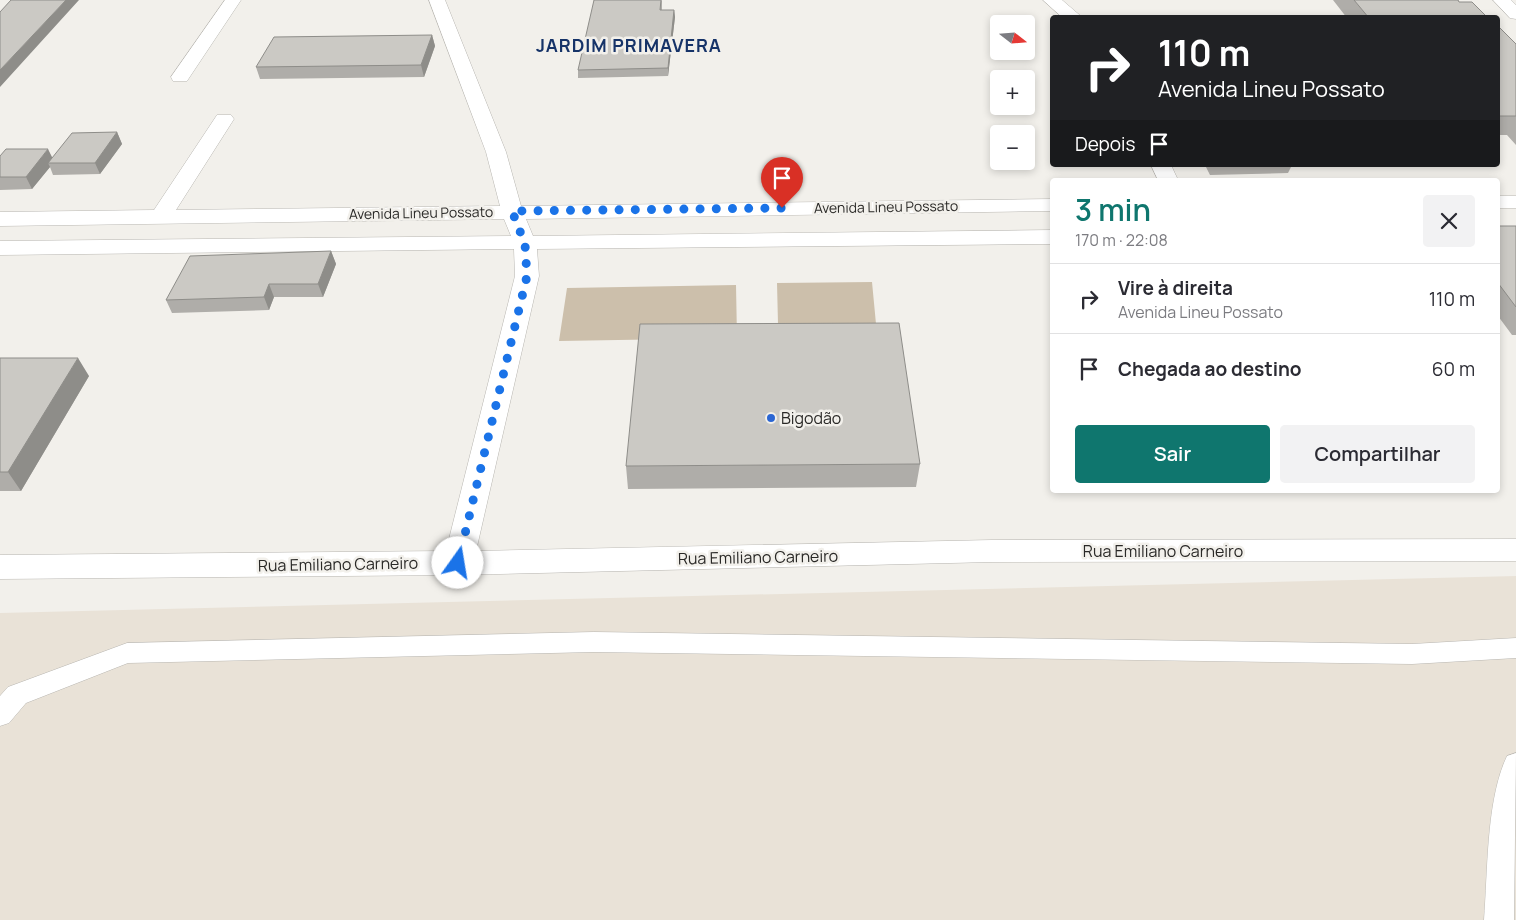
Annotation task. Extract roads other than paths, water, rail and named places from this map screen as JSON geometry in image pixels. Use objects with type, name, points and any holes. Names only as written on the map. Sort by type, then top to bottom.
[{"type":"street","points":[[180,77],[233,0]]},
{"type":"street","points":[[437,0],[496,152],[512,211],[525,244],[527,276],[458,563]]},
{"type":"street","points":[[1051,0],[1071,15]]},
{"type":"street","points":[[1501,0],[1516,14]]},
{"type":"street","points":[[161,217],[224,119]]},
{"type":"street","name":"Avenida Lineu Possato","points":[[0,219],[1050,205]]},
{"type":"street","name":"Avenida Lineu Possato","points":[[0,248],[1050,237]]},
{"type":"street","name":"Rua Emiliano Carneiro","points":[[0,567],[458,563],[982,552],[1516,550]]},
{"type":"lane","points":[[0,715],[17,695],[127,653],[594,642],[1412,654],[1516,648]]},
{"type":"lane","points":[[1499,920],[1506,806],[1516,765]]},
{"type":"place","name":"Bigodão","points":[[771,418]]},
{"type":"district","name":"JARDIM PRIMAVERA","points":[[629,46]]}]
